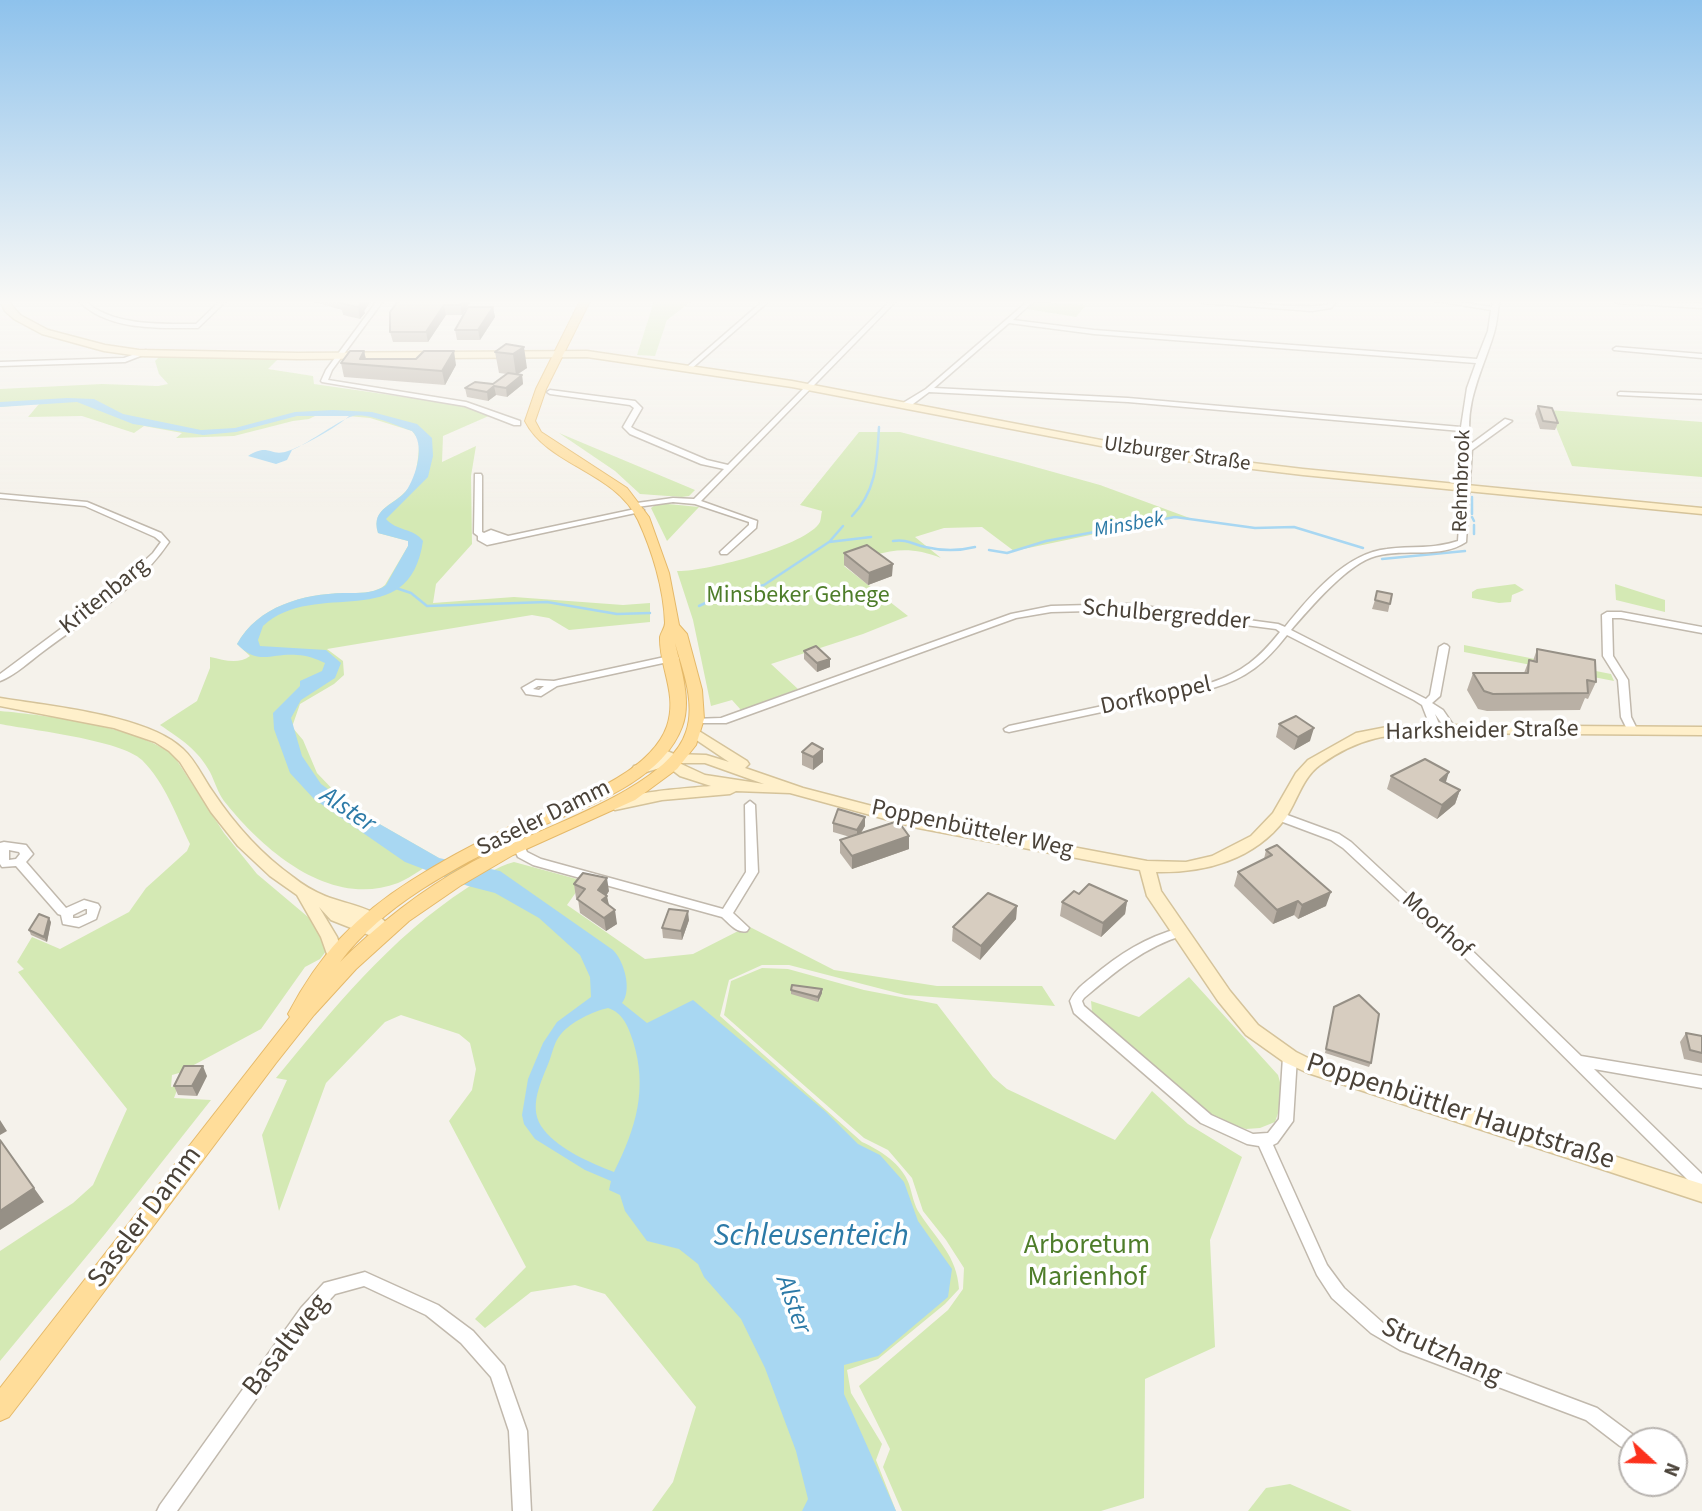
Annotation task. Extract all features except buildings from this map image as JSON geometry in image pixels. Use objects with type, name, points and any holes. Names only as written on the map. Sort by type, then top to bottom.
[{"type":"main road","points":[[554,372],[530,421],[537,434],[624,491],[639,508],[654,550],[672,626],[667,635],[696,702],[695,727],[703,740],[765,777]]},
{"type":"main road","points":[[557,372],[542,419],[544,426],[581,463]]},
{"type":"main road","name":"Ulzburger Straße","points":[[711,372],[809,387],[1169,456],[1702,511]]},
{"type":"main road","points":[[670,756],[678,709],[678,658]]},
{"type":"main road","points":[[0,702],[116,725],[168,743],[196,772],[209,798],[244,844],[269,867],[324,902],[337,916],[372,926]]},
{"type":"main road","points":[[0,709],[20,708]]},
{"type":"main road","points":[[606,807],[643,787],[695,727]]},
{"type":"main road","name":"Harksheider Straße","points":[[1147,866],[1186,867],[1216,861],[1256,840],[1279,816],[1301,776],[1313,763],[1343,744],[1379,732],[1443,729],[1702,731]]},
{"type":"main road","name":"Saseler Damm","points":[[0,1408],[372,926],[433,895],[484,863],[514,839],[638,769],[670,756]]},
{"type":"main road","name":"Poppenbütteler Weg","points":[[670,756],[706,759],[798,790],[950,830],[1147,866]]},
{"type":"main road","name":"Poppenbütteler Weg","points":[[670,756],[684,773],[746,788],[798,790]]},
{"type":"main road","points":[[606,807],[662,795],[746,788]]},
{"type":"main road","name":"Saseler Damm","points":[[292,1028],[308,990],[334,953],[372,926],[414,888],[466,857],[606,807]]},
{"type":"main road","name":"Poppenbüttler Hauptstraße","points":[[1147,866],[1153,892],[1252,1030],[1290,1057],[1308,1066],[1702,1193]]},
{"type":"main road","points":[[303,891],[308,905],[331,941],[334,953]]},
{"type":"street","points":[[328,372],[325,382],[466,404],[517,423]]},
{"type":"street","points":[[696,502],[824,372]]},
{"type":"street","points":[[906,405],[949,372]]},
{"type":"street","name":"Rehmbrook","points":[[1286,632],[1327,588],[1364,557],[1443,548],[1462,542],[1468,449],[1464,429],[1470,388],[1476,372]]},
{"type":"street","points":[[928,390],[1128,400],[1464,429]]},
{"type":"street","points":[[550,392],[632,403],[638,408],[626,427],[633,432],[704,462],[729,468]]},
{"type":"street","points":[[1620,394],[1702,397]]},
{"type":"street","points":[[1468,449],[1508,421]]},
{"type":"street","points":[[478,477],[478,533],[483,536],[491,533],[507,539],[673,500],[696,502],[752,521],[753,526],[724,552]]},
{"type":"street","name":"Kritenbarg","points":[[0,496],[87,504],[158,535],[165,542],[160,551],[127,581],[0,678]]},
{"type":"street","name":"Schulbergredder","points":[[695,727],[722,722],[1014,616],[1051,609],[1137,608],[1278,627],[1426,703]]},
{"type":"street","points":[[1633,731],[1626,717],[1623,680],[1608,656],[1607,615],[1621,615],[1702,630]]},
{"type":"street","name":"Dorfkoppel","points":[[1009,729],[1226,681],[1249,670],[1276,646],[1286,632]]},
{"type":"street","points":[[1443,729],[1426,703],[1435,696],[1444,647]]},
{"type":"street","points":[[554,684],[678,658]]},
{"type":"street","points":[[726,914],[752,872],[750,805]]},
{"type":"street","name":"Moorhof","points":[[1279,816],[1335,837],[1347,845],[1447,938],[1454,940],[1702,1184]]},
{"type":"street","points":[[514,839],[522,854],[545,864],[726,914],[743,928]]},
{"type":"street","points":[[2,844],[1,855],[5,863],[19,862],[62,911],[68,913]]},
{"type":"street","points":[[1180,932],[1159,937],[1125,957],[1079,995],[1076,1002],[1079,1009],[1206,1119],[1235,1135],[1264,1142],[1280,1132],[1286,1121],[1290,1057]]},
{"type":"street","points":[[1577,1061],[1702,1082]]},
{"type":"street","name":"Strutzhang","points":[[1264,1142],[1322,1270],[1338,1293],[1377,1328],[1406,1344],[1591,1414],[1618,1434]]},
{"type":"street","name":"Basaltweg","points":[[166,1511],[307,1313],[330,1289],[365,1279],[432,1310],[467,1336],[498,1372],[518,1431],[522,1511]]},
{"type":"green space","points":[[158,372],[284,372],[313,376],[314,384],[460,405],[491,415],[443,436],[442,462],[476,446],[471,476],[472,544],[436,584],[433,603],[514,597],[623,605],[650,603],[650,622],[569,630],[549,618],[532,615],[327,649],[343,661],[344,675],[300,704],[292,727],[303,740],[317,773],[339,796],[362,814],[439,858],[398,883],[373,889],[348,888],[323,881],[300,870],[278,855],[240,820],[222,798],[200,757],[160,725],[197,701],[210,668],[210,657],[236,661],[250,656],[237,644],[246,631],[269,611],[313,596],[366,592],[385,585],[408,546],[408,541],[378,533],[378,518],[385,508],[407,490],[413,480],[419,440],[412,431],[370,418],[336,415],[317,415],[234,436],[176,438],[182,433],[144,426],[134,433],[82,416],[28,417],[39,404],[0,407],[0,389],[168,384]]},
{"type":"green space","points":[[1549,410],[1702,422],[1702,477],[1572,466]]},
{"type":"green space","name":"Minsbeker Gehege","points":[[859,432],[900,432],[1021,463],[1100,485],[1195,520],[1176,517],[1014,551],[982,527],[944,528],[915,537],[941,558],[928,553],[904,550],[869,557],[844,566],[908,616],[863,634],[771,664],[798,689],[741,710],[732,700],[711,706],[693,620],[677,571],[709,567],[754,556],[796,540],[811,531],[820,522],[822,511],[800,505]]},
{"type":"green space","points":[[559,433],[695,490],[689,496],[682,497],[640,494],[615,471]]},
{"type":"green space","points":[[658,503],[699,507],[667,541],[651,508]]},
{"type":"green space","points":[[1515,584],[1524,590],[1512,595],[1511,602],[1499,603],[1472,598],[1472,592],[1477,589]]},
{"type":"green space","points":[[1615,584],[1665,600],[1665,612],[1616,600]]},
{"type":"green space","points":[[1464,645],[1611,674],[1614,681],[1464,652]]},
{"type":"green space","points":[[0,711],[66,719],[116,730],[139,737],[174,756],[224,833],[257,874],[314,922],[327,950],[320,959],[305,967],[261,1029],[186,1071],[172,1075],[171,1087],[179,1085],[174,1098],[211,1100],[0,1361],[0,1251],[73,1203],[93,1185],[127,1109],[18,972],[24,969],[17,962],[32,937],[60,949],[129,912],[146,888],[187,851],[190,844],[164,789],[142,760],[131,753],[96,741],[0,724]]},
{"type":"green space","points":[[514,862],[584,881],[567,905],[645,959],[693,954],[748,926],[834,970],[937,986],[1042,986],[1055,1006],[905,995],[789,965],[762,965],[729,980],[720,1016],[862,1142],[896,1164],[906,1177],[918,1211],[945,1249],[954,1267],[959,1289],[945,1304],[878,1359],[847,1370],[851,1393],[882,1444],[876,1460],[896,1511],[652,1511],[673,1482],[696,1407],[605,1294],[575,1285],[531,1292],[485,1328],[475,1319],[526,1267],[449,1121],[472,1090],[476,1069],[470,1043],[459,1034],[401,1015],[385,1022],[326,1083],[279,1211],[262,1135],[287,1080],[276,1078],[364,976],[413,929],[489,873]]},
{"type":"green space","name":"Arboretum Marienhof","points":[[762,968],[788,969],[864,990],[937,1004],[993,1077],[1007,1089],[1115,1140],[1152,1091],[1188,1124],[1242,1157],[1210,1240],[1215,1347],[1145,1379],[1144,1498],[1101,1511],[902,1511],[883,1467],[890,1449],[859,1386],[948,1310],[963,1289],[964,1268],[923,1211],[912,1178],[888,1150],[864,1138],[724,1015],[731,981]]},
{"type":"green space","points":[[1189,977],[1278,1075],[1284,1096],[1275,1122],[1260,1128],[1246,1129],[1212,1118],[1092,1012],[1091,1001],[1139,1017]]},
{"type":"green space","points":[[1290,1484],[1352,1511],[1248,1511],[1266,1488]]},
{"type":"water","name":"Schleusenteich","points":[[94,399],[123,414],[201,430],[235,428],[295,412],[372,412],[417,424],[432,438],[433,456],[428,477],[386,519],[423,541],[414,570],[400,587],[380,597],[308,605],[285,612],[263,626],[258,640],[260,646],[326,650],[341,663],[335,678],[301,700],[291,718],[302,756],[321,784],[362,814],[439,858],[500,871],[613,950],[626,976],[625,998],[622,1003],[647,1023],[693,1000],[826,1112],[858,1144],[880,1155],[904,1182],[918,1221],[952,1269],[948,1297],[878,1356],[844,1365],[844,1394],[896,1511],[802,1511],[808,1499],[796,1451],[765,1368],[741,1319],[704,1277],[698,1264],[679,1249],[647,1241],[625,1211],[620,1195],[609,1190],[611,1181],[585,1170],[535,1139],[524,1124],[522,1115],[528,1079],[543,1043],[557,1022],[591,997],[590,977],[580,955],[539,918],[495,893],[468,886],[405,862],[314,799],[290,773],[274,729],[273,713],[300,686],[300,681],[322,671],[325,663],[301,655],[258,657],[237,644],[257,620],[283,605],[313,596],[360,593],[386,585],[408,546],[408,541],[378,533],[378,517],[403,494],[414,475],[419,451],[412,431],[368,416],[345,419],[349,416],[297,416],[236,432],[203,435],[133,424],[77,402],[0,407],[0,402]],"holes":[[[608,1008],[613,1010],[629,1030],[639,1076],[634,1124],[614,1172],[558,1144],[544,1130],[536,1113],[537,1094],[561,1034],[589,1014]]]},
{"type":"water","points":[[345,419],[328,431],[301,446],[307,442]]},
{"type":"water","points":[[301,446],[292,450],[287,460],[276,464],[248,456],[260,450],[280,453]]},
{"type":"waterway","points":[[852,516],[871,485],[879,427]]},
{"type":"waterway","points":[[1472,497],[1472,514]]},
{"type":"waterway","name":"Minsbek","points":[[989,550],[1007,553],[1046,541],[1175,517],[1255,528],[1294,527],[1363,548]]},
{"type":"waterway","points":[[1472,517],[1474,521]]},
{"type":"waterway","points":[[1474,525],[1474,534]]},
{"type":"waterway","points":[[830,541],[843,526]]},
{"type":"waterway","name":"Minsbek","points":[[699,606],[720,596],[764,585],[829,542],[871,537]]},
{"type":"waterway","name":"Minsbek","points":[[893,541],[906,541],[944,550],[975,547]]},
{"type":"waterway","points":[[1382,559],[1465,551]]},
{"type":"waterway","points":[[396,588],[411,593],[427,606],[547,602],[617,614],[650,613]]},
{"type":"water label","name":"Alster","points":[[347,811]]},
{"type":"water label","name":"Alster","points":[[792,1305]]}]
